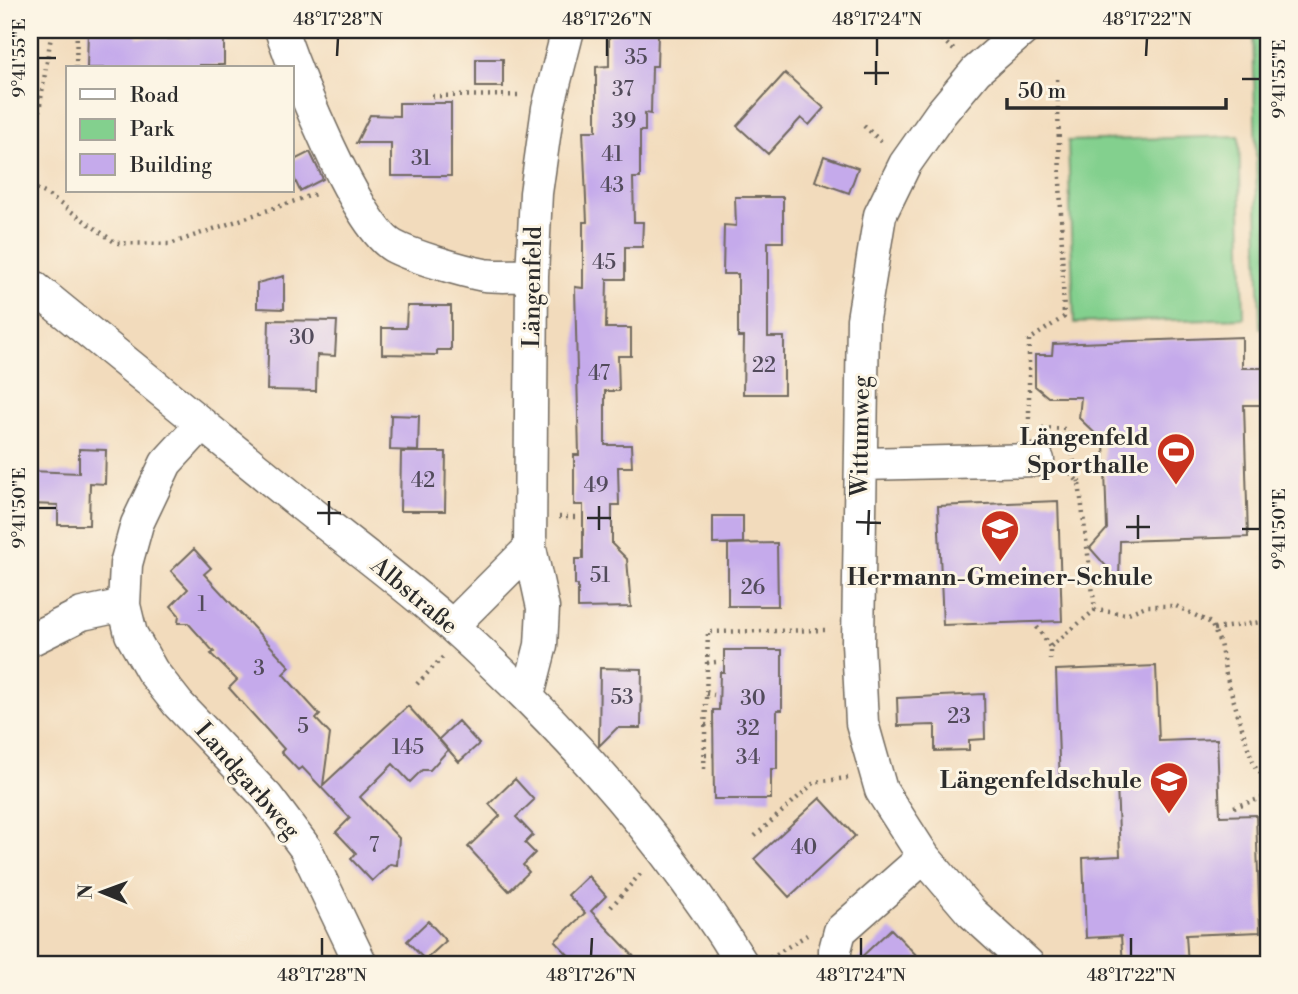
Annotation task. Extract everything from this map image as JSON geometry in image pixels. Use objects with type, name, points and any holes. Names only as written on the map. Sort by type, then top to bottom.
[{"type":"street","points":[[281,30],[291,66]]},
{"type":"street","name":"Längenfeld","points":[[528,696],[541,645],[543,608],[530,548],[532,276],[536,192],[552,95],[568,30]]},
{"type":"street","name":"Wittumweg","points":[[1023,30],[976,71],[941,113],[905,164],[880,215],[863,319],[858,630],[863,723],[881,790],[924,857],[971,912],[1028,964]]},
{"type":"street","points":[[294,78],[302,107],[365,216],[390,245],[413,255],[484,275],[532,276]]},
{"type":"street","name":"Albstraße","points":[[30,284],[452,626],[528,696],[569,738],[662,851],[718,926],[741,964]]},
{"type":"street","name":"Landgarbweg","points":[[202,424],[166,463],[137,524],[126,564],[124,606],[131,634],[152,671],[178,704],[267,797],[306,849],[361,964]]},
{"type":"street","points":[[861,464],[1034,461]]},
{"type":"street","points":[[452,626],[530,548]]},
{"type":"street","points":[[30,640],[82,614],[124,606]]},
{"type":"street","points":[[835,964],[840,931],[924,857]]},
{"type":"path","points":[[30,167],[52,30]]},
{"type":"path","points":[[76,66],[77,30]]},
{"type":"path","points":[[1057,75],[1064,317],[1029,340],[1034,461],[1066,468],[1079,483],[1095,610]]},
{"type":"path","points":[[432,96],[552,95]]},
{"type":"path","points":[[30,186],[45,193],[116,243],[170,244],[327,191],[346,181]]},
{"type":"path","points":[[1050,647],[1095,610],[1126,614],[1146,606],[1176,606],[1211,624],[1220,643],[1226,675],[1249,751],[1256,769],[1268,780]]},
{"type":"path","points":[[1214,629],[1268,621]]},
{"type":"path","points":[[1037,627],[1050,647],[1050,660]]},
{"type":"path","points":[[704,769],[708,632],[858,630]]},
{"type":"path","points":[[707,663],[718,662]]},
{"type":"path","points":[[417,684],[437,664]]},
{"type":"path","points":[[706,694],[715,695]]},
{"type":"path","points":[[705,725],[714,726]]},
{"type":"path","points":[[705,755],[715,755]]},
{"type":"path","points":[[755,836],[815,782],[849,778]]},
{"type":"path","points":[[1234,807],[1268,796]]},
{"type":"path","points":[[611,907],[624,891]]},
{"type":"green space","points":[[1253,30],[1268,30],[1268,328],[1260,328]]},
{"type":"green space","points":[[1239,136],[1244,318],[1074,323],[1068,141]]},
{"type":"building","points":[[88,30],[137,30],[137,38],[188,39],[188,30],[224,30],[224,65],[87,66]]},
{"type":"building","points":[[616,30],[656,30],[658,34],[657,66],[652,66],[651,114],[645,113],[645,131],[640,131],[640,178],[633,178],[634,222],[643,222],[642,247],[625,247],[625,279],[607,279],[606,328],[631,328],[631,356],[618,356],[619,391],[605,391],[605,445],[631,445],[632,467],[618,467],[619,505],[612,505],[612,544],[627,559],[631,607],[578,608],[575,559],[583,559],[583,505],[574,505],[574,455],[579,455],[575,287],[583,288],[583,222],[587,222],[583,131],[596,131],[596,67],[609,66],[609,34],[616,34]]},
{"type":"building","points":[[476,59],[503,59],[503,87],[476,87]]},
{"type":"building","points":[[785,73],[824,108],[809,125],[801,118],[768,154],[737,126]]},
{"type":"building","points":[[399,103],[451,103],[451,176],[391,176],[391,143],[356,143],[370,115],[399,116]]},
{"type":"building","points":[[310,152],[323,179],[300,191],[294,178],[294,160]]},
{"type":"building","points":[[824,156],[858,168],[849,193],[815,181]]},
{"type":"building","points":[[735,197],[783,197],[783,242],[768,242],[768,337],[784,337],[784,394],[743,394],[744,337],[738,337],[738,274],[723,274],[724,225],[736,226]]},
{"type":"building","points":[[284,276],[284,309],[257,308],[257,283]]},
{"type":"building","points":[[407,306],[451,306],[451,350],[437,350],[437,355],[382,354],[382,328],[406,328]]},
{"type":"building","points":[[269,320],[337,321],[335,356],[317,355],[316,391],[267,390]]},
{"type":"building","name":"Längenfeld Sporthalle","points":[[1242,337],[1242,368],[1264,368],[1265,405],[1244,405],[1248,537],[1120,541],[1119,581],[1090,548],[1107,529],[1104,442],[1079,418],[1081,397],[1048,397],[1035,386],[1035,355],[1052,355],[1053,344]]},
{"type":"building","points":[[391,415],[419,416],[418,451],[390,450]]},
{"type":"building","points":[[79,449],[106,450],[105,484],[90,483],[89,525],[58,525],[58,505],[30,504],[30,471],[79,473]]},
{"type":"building","points":[[401,452],[446,452],[445,511],[400,511]]},
{"type":"building","name":"Hermann-Gmeiner-Schule","points":[[1058,501],[1062,621],[943,625],[938,506]]},
{"type":"building","points":[[713,516],[743,516],[743,543],[713,544]]},
{"type":"building","points":[[777,543],[778,606],[728,606],[728,544]]},
{"type":"building","points":[[194,549],[211,568],[204,574],[290,667],[283,674],[320,715],[316,719],[330,734],[323,785],[408,706],[448,750],[430,770],[422,770],[410,782],[393,764],[360,797],[399,838],[397,865],[390,864],[372,881],[351,859],[356,853],[336,832],[350,818],[302,767],[298,770],[281,752],[284,749],[229,688],[237,680],[211,654],[214,652],[188,623],[178,623],[179,615],[171,606],[188,589],[171,571]]},
{"type":"building","points":[[724,650],[782,650],[782,710],[777,710],[777,769],[771,769],[771,799],[714,799],[713,710],[719,710],[720,672],[724,672]]},
{"type":"building","name":"Längenfeldschule","points":[[1156,666],[1159,741],[1217,739],[1220,816],[1256,815],[1260,932],[1186,935],[1188,964],[1123,964],[1121,936],[1086,938],[1083,858],[1120,856],[1117,785],[1060,787],[1056,670]]},
{"type":"building","points":[[600,668],[642,669],[641,728],[617,728],[599,746]]},
{"type":"building","points":[[984,694],[985,739],[969,740],[969,750],[935,751],[935,725],[898,726],[897,698]]},
{"type":"building","points":[[458,721],[479,744],[459,762],[439,739]]},
{"type":"building","points":[[515,779],[534,800],[516,817],[533,835],[525,843],[535,853],[523,865],[529,872],[509,891],[468,847],[500,816],[489,804]]},
{"type":"building","points":[[820,798],[855,836],[789,897],[754,859]]},
{"type":"building","points":[[588,876],[606,896],[591,911],[641,964],[577,964],[555,941],[585,913],[568,895]]},
{"type":"building","points":[[428,921],[446,941],[425,960],[407,941]]},
{"type":"building","points":[[891,929],[925,964],[854,964]]},
{"type":"place","name":"Längenfeld Sporthalle","points":[[1176,486]]},
{"type":"place","name":"Hermann-Gmeiner-Schule","points":[[1000,563]]},
{"type":"place","name":"Längenfeldschule","points":[[1169,815]]}]
